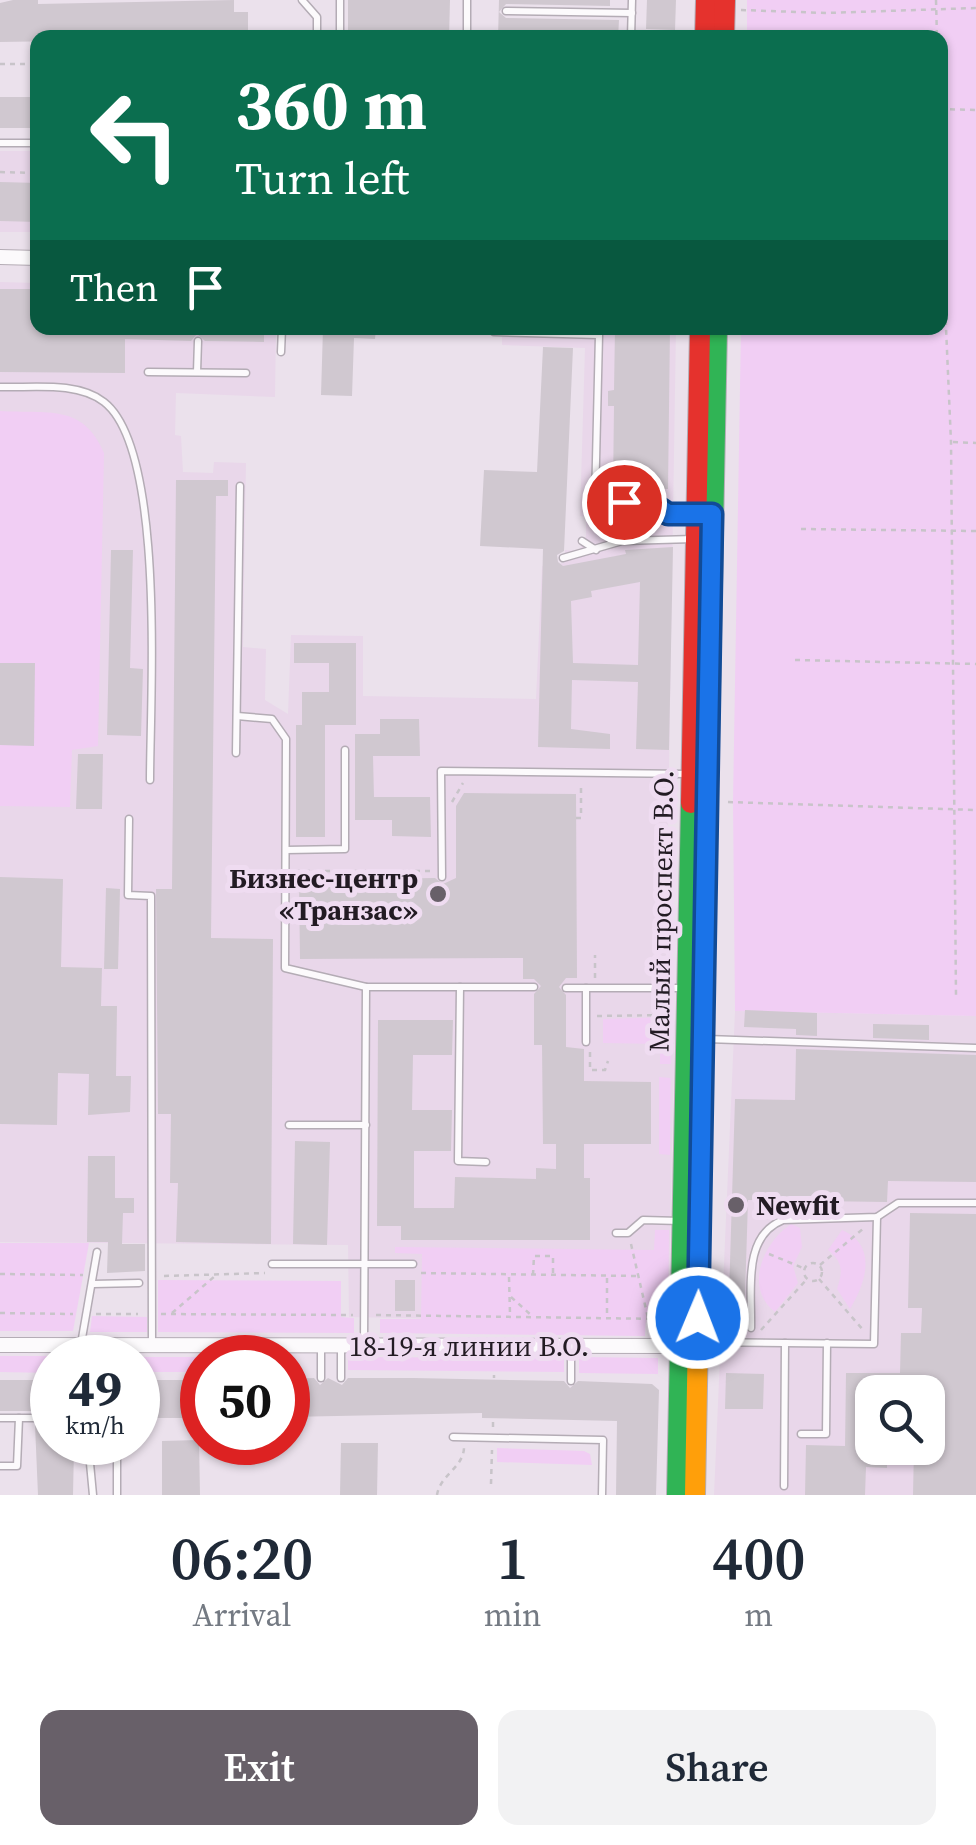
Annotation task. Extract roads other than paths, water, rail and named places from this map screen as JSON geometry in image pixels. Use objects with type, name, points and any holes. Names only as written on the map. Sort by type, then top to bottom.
[{"type":"main road","points":[[705,30],[706,0]]},
{"type":"main road","points":[[726,30],[732,5]]},
{"type":"main road","name":"Малый проспект В.О.","points":[[695,1495],[691,1221],[704,514],[700,335]]},
{"type":"main road","name":"Малый проспект В.О.","points":[[699,774],[696,540],[704,514],[717,335]]},
{"type":"main road","name":"Малый проспект В.О.","points":[[677,1495],[692,1345]]},
{"type":"street","points":[[0,257],[30,258]]},
{"type":"street","name":"18-19-я линии В.О.","points":[[0,1345],[30,1347]]},
{"type":"street","name":"18-19-я линии В.О.","points":[[160,1345],[692,1345]]},
{"type":"lane","points":[[302,0],[317,17],[317,30]]},
{"type":"lane","points":[[340,0],[340,30]]},
{"type":"lane","points":[[467,0],[467,30]]},
{"type":"lane","points":[[615,0],[615,13]]},
{"type":"lane","points":[[631,30],[632,0]]},
{"type":"lane","points":[[506,11],[632,14]]},
{"type":"lane","points":[[0,143],[30,144]]},
{"type":"lane","points":[[282,335],[282,352]]},
{"type":"lane","points":[[599,335],[595,502],[653,504],[668,514],[704,514]]},
{"type":"lane","points":[[197,372],[198,341]]},
{"type":"lane","points":[[148,372],[246,373]]},
{"type":"lane","points":[[0,387],[86,393],[101,400],[125,428],[142,500],[149,562],[150,780]]},
{"type":"lane","points":[[236,753],[240,486]]},
{"type":"lane","points":[[582,540],[596,550]]},
{"type":"lane","points":[[563,558],[622,540],[696,540]]},
{"type":"lane","points":[[237,716],[272,719],[282,726],[286,739],[285,968],[366,987],[534,987]]},
{"type":"lane","points":[[286,850],[345,849],[346,750]]},
{"type":"lane","points":[[442,874],[440,771],[699,774]]},
{"type":"lane","points":[[128,820],[128,895],[151,896],[152,1335]]},
{"type":"lane","points":[[364,1346],[366,987]]},
{"type":"lane","points":[[460,987],[458,1161],[486,1162]]},
{"type":"lane","points":[[566,988],[695,988]]},
{"type":"lane","points":[[586,1042],[591,988]]},
{"type":"lane","points":[[693,1039],[976,1048]]},
{"type":"lane","points":[[289,1126],[366,1125]]},
{"type":"lane","points":[[751,1328],[754,1248],[771,1225],[783,1220],[877,1217],[898,1202],[976,1203]]},
{"type":"lane","points":[[692,1345],[874,1344],[877,1217]]},
{"type":"lane","points":[[616,1233],[628,1233],[643,1220],[691,1221]]},
{"type":"lane","points":[[82,1335],[98,1252]]},
{"type":"lane","points":[[272,1264],[413,1264]]},
{"type":"lane","points":[[92,1284],[139,1283]]},
{"type":"lane","points":[[784,1486],[785,1343]]},
{"type":"lane","points":[[801,1434],[826,1434],[827,1343]]},
{"type":"lane","points":[[321,1346],[322,1378]]},
{"type":"lane","points":[[341,1346],[341,1378]]},
{"type":"lane","points":[[572,1346],[572,1381]]},
{"type":"lane","points":[[0,1418],[30,1418]]},
{"type":"lane","points":[[0,1466],[17,1466],[19,1418]]},
{"type":"lane","points":[[453,1437],[603,1440],[602,1495]]},
{"type":"lane","points":[[90,1465],[93,1495]]},
{"type":"lane","points":[[117,1465],[117,1495]]},
{"type":"place","name":"Бизнес-центр «Транзас»","points":[[438,894]]},
{"type":"place","name":"Newfit","points":[[736,1205]]}]
